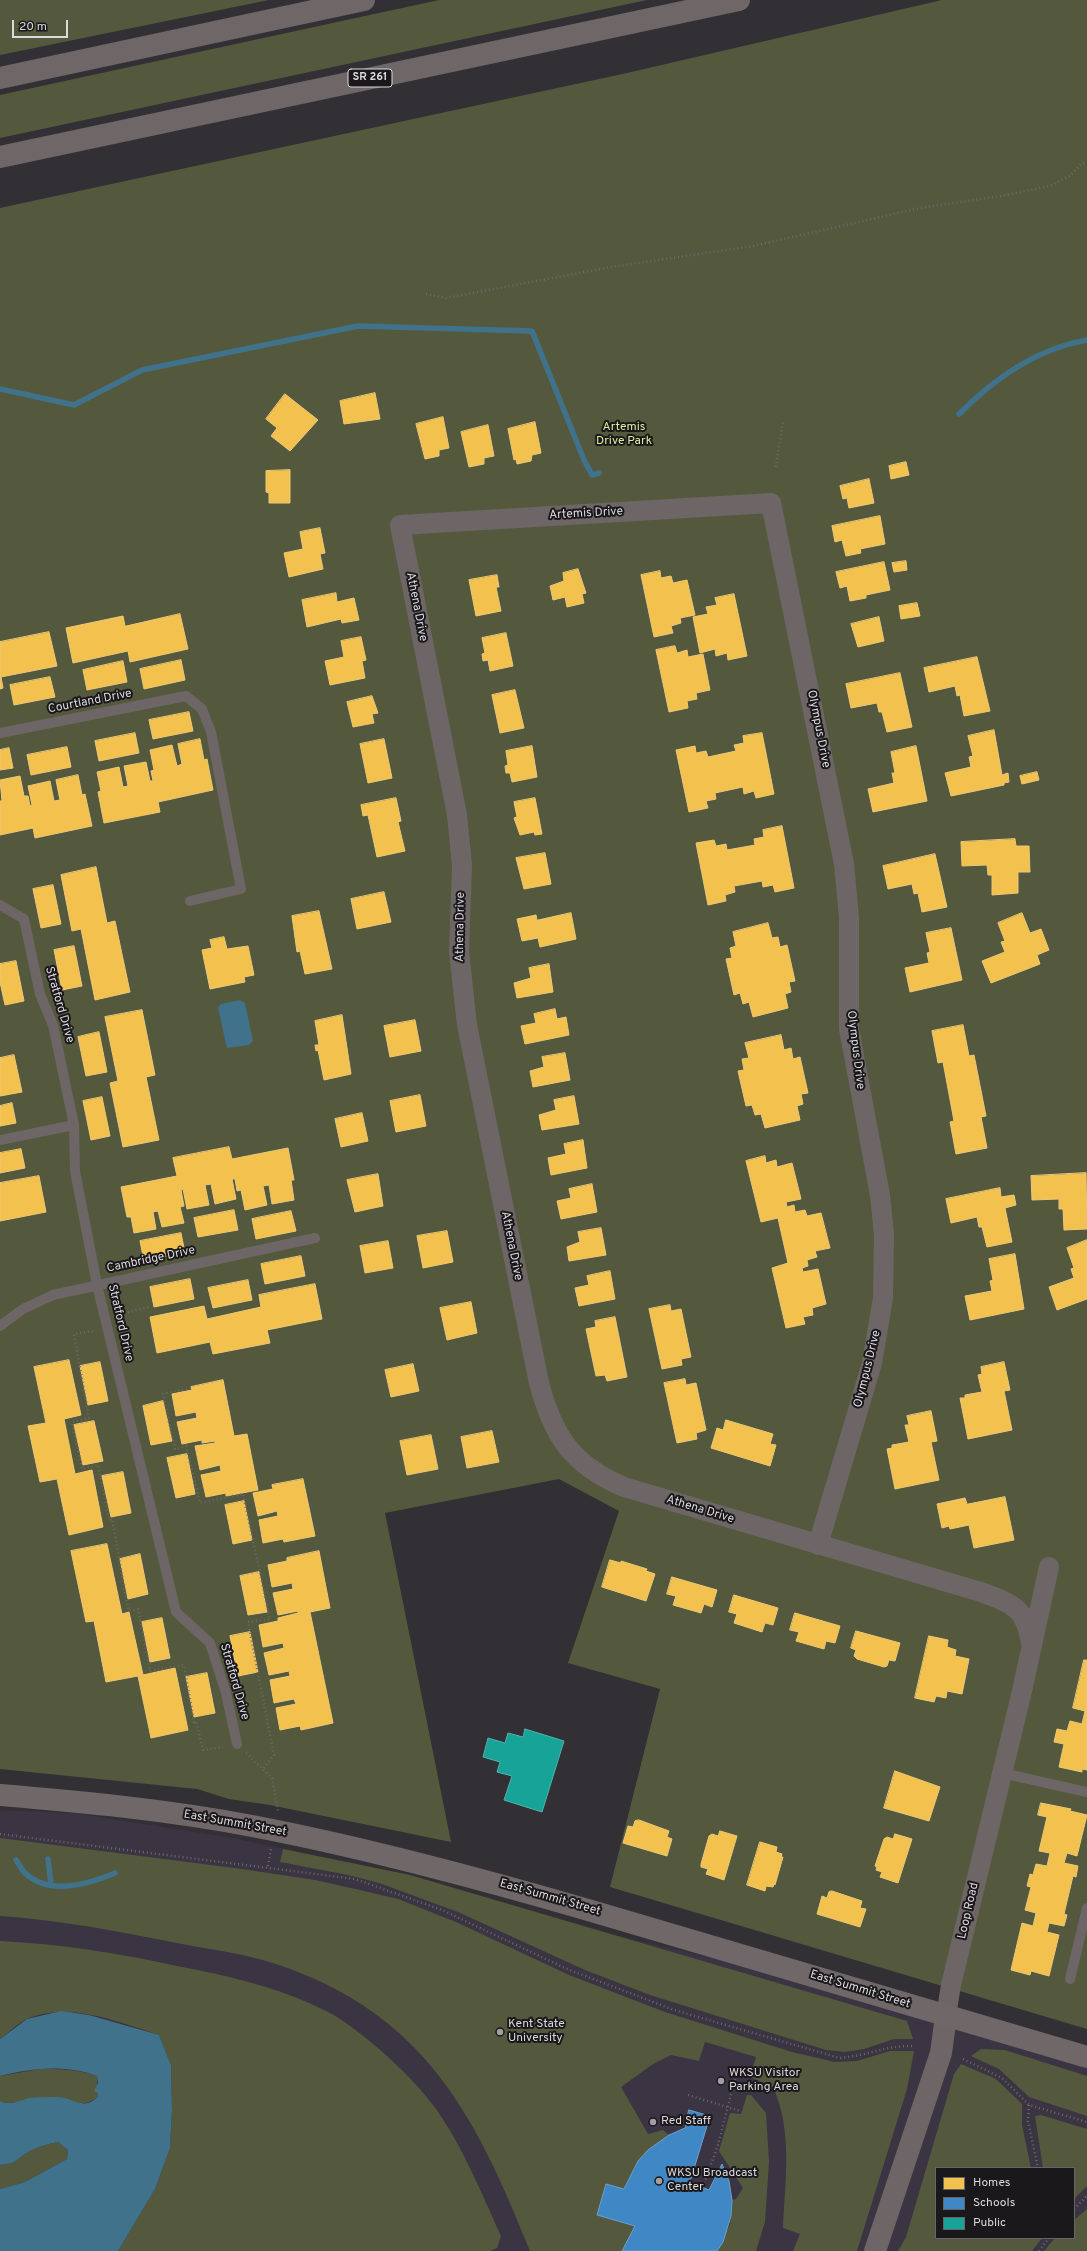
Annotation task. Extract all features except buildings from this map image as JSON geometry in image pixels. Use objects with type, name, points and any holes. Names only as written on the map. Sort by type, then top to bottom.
[{"type":"main road","points":[[0,78],[364,0]]},
{"type":"main road","name":"SR 261","points":[[0,157],[739,0]]},
{"type":"main road","name":"East Summit Street","points":[[0,1795],[169,1812],[274,1830],[401,1857],[500,1884],[1087,2057]]},
{"type":"street","name":"Artemis Drive","points":[[400,525],[771,502]]},
{"type":"street","name":"Olympus Drive","points":[[771,502],[844,864],[849,917],[849,1028],[880,1195],[884,1235],[883,1298],[877,1341],[818,1546]]},
{"type":"street","name":"Athena Drive","points":[[400,525],[457,815],[462,865],[459,952],[467,1025],[531,1344],[546,1410],[554,1428],[574,1454],[595,1472],[610,1481],[818,1546],[981,1592],[1000,1599],[1014,1607],[1024,1617],[1028,1625],[1031,1643]]},
{"type":"street","name":"Loop Road","points":[[875,2251],[941,2053],[951,1985],[1002,1773],[1049,1567]]},
{"type":"lane","name":"Courtland Drive","points":[[0,733],[186,696],[202,709],[212,732],[241,889],[190,901]]},
{"type":"lane","name":"Stratford Drive","points":[[0,905],[24,919],[40,994],[53,1025],[74,1125],[75,1171],[97,1284],[176,1612],[210,1643],[226,1693],[237,1744]]},
{"type":"lane","points":[[0,1140],[74,1125]]},
{"type":"lane","name":"Cambridge Drive","points":[[0,1326],[37,1301],[53,1295],[97,1284],[314,1238]]},
{"type":"lane","points":[[1002,1773],[1087,1792]]},
{"type":"lane","points":[[1070,1979],[1084,1932],[1087,1908]]},
{"type":"path","points":[[426,294],[446,298],[556,276],[753,246],[920,208],[1001,196],[1050,186],[1071,175],[1082,164],[1087,162]]},
{"type":"path","points":[[776,467],[783,422]]},
{"type":"path","points":[[149,1307],[120,1313],[123,1324],[74,1334],[89,1418],[72,1422],[82,1469],[98,1465],[109,1520],[112,1519],[117,1543],[118,1559],[129,1612],[138,1609],[150,1671],[184,1665],[194,1722],[196,1721],[203,1750],[237,1744],[272,1778],[278,1809],[274,1830]]},
{"type":"path","points":[[192,1388],[163,1394],[175,1449],[186,1446],[200,1503],[243,1494],[270,1619],[248,1622],[274,1755],[263,1769]]},
{"type":"path","points":[[0,1834],[356,1879],[442,1910],[568,1969],[674,2010],[840,2058],[858,2056],[892,2046],[914,2046]]},
{"type":"path","points":[[963,2059],[1002,2078],[1029,2104],[1087,2122]]},
{"type":"path","points":[[703,2187],[728,2107],[735,2079]]},
{"type":"path","points":[[688,2096],[740,2111]]},
{"type":"path","points":[[1029,2104],[1028,2121],[1038,2167]]},
{"type":"path","points":[[1075,2208],[1087,2196]]},
{"type":"path","points":[[1039,2251],[1048,2239]]},
{"type":"shaded area","name":"Kent State University","points":[[0,1810],[74,1813],[233,1838],[410,1875],[589,1929],[901,2002],[1087,2057],[1087,2251],[0,2251]]},
{"type":"green space","points":[[0,0],[269,0],[0,55]]},
{"type":"green space","points":[[439,0],[647,0],[0,138],[0,95]]},
{"type":"green space","name":"Artemis Drive Park","points":[[942,0],[1087,0],[1087,2029],[610,1887],[660,1689],[568,1663],[619,1511],[559,1479],[385,1513],[451,1842],[270,1805],[229,1799],[197,1789],[0,1769],[0,208],[627,73]]},
{"type":"green space","points":[[0,1838],[242,1869],[315,1880],[360,1890],[398,1899],[456,1922],[569,1975],[665,2012],[792,2052],[835,2062],[857,2061],[890,2051],[914,2051],[907,2089],[857,2251],[793,2251],[800,2234],[783,2228],[786,2174],[785,2139],[783,2121],[773,2087],[750,2077],[756,2057],[705,2042],[699,2061],[671,2055],[653,2064],[621,2087],[648,2134],[663,2130],[669,2135],[638,2161],[624,2189],[606,2184],[597,2215],[635,2226],[622,2251],[530,2251],[488,2155],[465,2113],[438,2075],[407,2041],[371,2011],[327,1985],[276,1964],[253,1958],[229,1952],[91,1927],[46,1920],[0,1916]]},
{"type":"green space","points":[[283,1849],[410,1875],[907,2021],[913,2039],[894,2039],[864,2049],[845,2052],[826,2050],[650,1995],[585,1970],[458,1912],[379,1883],[348,1875],[280,1862]]},
{"type":"green space","points":[[0,1941],[45,1944],[89,1950],[133,1957],[217,1974],[274,1990],[312,2004],[330,2013],[354,2029],[394,2062],[437,2110],[468,2163],[501,2236],[497,2248],[490,2251],[118,2251],[155,2189],[170,2148],[172,2111],[171,2065],[159,2035],[93,2015],[60,2012],[43,2014],[27,2019],[0,2039]]},
{"type":"green space","points":[[981,2049],[1005,2050],[1087,2076],[1087,2116],[1029,2097],[999,2069],[971,2056]]},
{"type":"green space","points":[[961,2064],[996,2079],[1022,2104],[1022,2125],[1031,2167],[935,2167],[935,2239],[1041,2239],[1032,2251],[898,2251],[906,2237],[954,2074]]},
{"type":"green space","points":[[40,2069],[61,2069],[97,2076],[98,2096],[90,2102],[83,2103],[75,2103],[65,2099],[55,2098],[34,2098],[14,2103],[5,2103],[0,2101],[0,2076]]},
{"type":"green space","points":[[747,2095],[751,2095],[766,2113],[769,2162],[765,2222],[756,2251],[717,2251],[730,2224],[732,2200],[736,2199],[743,2188],[719,2151],[730,2113],[741,2114]]},
{"type":"green space","points":[[1041,2115],[1087,2129],[1087,2186],[1075,2198],[1075,2167],[1043,2167],[1035,2116]]},
{"type":"green space","points":[[58,2142],[68,2150],[67,2159],[25,2182],[0,2189],[0,2165],[16,2161],[28,2152]]},
{"type":"green space","points":[[1087,2209],[1087,2251],[1044,2251],[1054,2239],[1075,2239],[1075,2219]]},
{"type":"water","points":[[240,1000],[245,1003],[253,1041],[249,1045],[227,1048],[218,1008],[221,1004]]},
{"type":"water","points":[[61,2011],[89,2015],[159,2035],[171,2065],[172,2111],[170,2148],[155,2189],[118,2251],[0,2251],[0,2189],[25,2182],[67,2159],[68,2150],[58,2142],[31,2150],[16,2161],[0,2165],[0,2101],[11,2103],[29,2098],[58,2097],[88,2103],[93,2101],[98,2096],[98,2093],[94,2091],[98,2083],[97,2076],[85,2072],[48,2068],[0,2076],[0,2039],[27,2019]]},
{"type":"waterway","points":[[0,389],[74,405],[142,370],[358,326],[532,331],[584,460],[592,475],[599,473]]},
{"type":"waterway","points":[[959,414],[987,389],[1017,367],[1051,350],[1068,344],[1087,340]]},
{"type":"waterway","points":[[48,1859],[51,1885]]},
{"type":"waterway","points":[[16,1860],[25,1873],[35,1880],[57,1886],[81,1884],[115,1873]]},
{"type":"place","name":"Kent State University","points":[[500,2032]]},
{"type":"place","name":"WKSU Visitor Parking Area","points":[[721,2081]]},
{"type":"place","name":"Red Staff","points":[[653,2122]]},
{"type":"place","name":"WKSU Broadcast Center","points":[[659,2181]]}]
